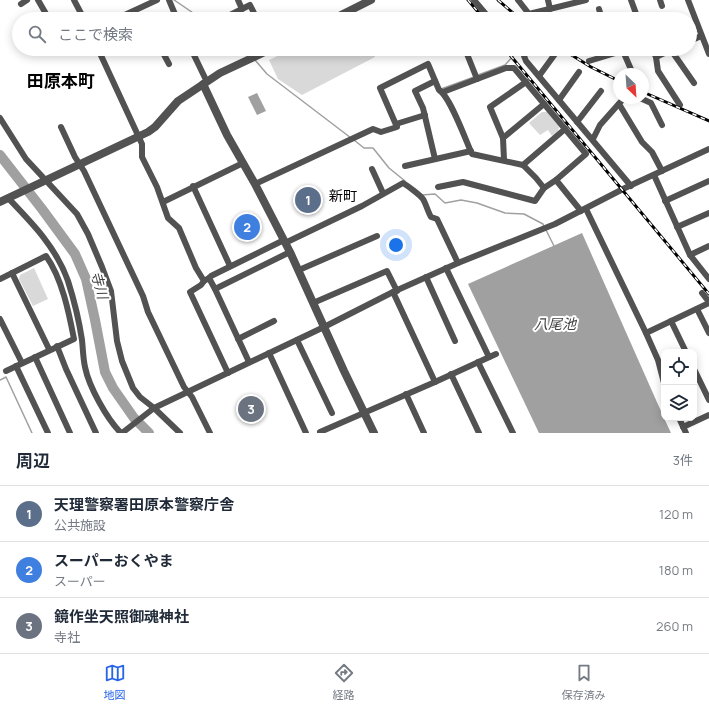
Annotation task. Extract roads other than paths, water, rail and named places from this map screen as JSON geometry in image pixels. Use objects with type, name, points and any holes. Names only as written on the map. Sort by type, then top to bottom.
[{"type":"street","points":[[21,4],[27,0]]},
{"type":"street","points":[[38,0],[46,12]]},
{"type":"street","points":[[74,0],[80,12]]},
{"type":"street","points":[[137,12],[157,0]]},
{"type":"street","points":[[169,0],[175,12]]},
{"type":"street","points":[[238,0],[242,9]]},
{"type":"street","points":[[347,12],[371,0]]},
{"type":"street","points":[[474,0],[484,12]]},
{"type":"street","points":[[518,0],[527,12]]},
{"type":"street","points":[[548,0],[550,9]]},
{"type":"street","points":[[537,12],[584,0]]},
{"type":"street","points":[[631,0],[635,12]]},
{"type":"street","points":[[690,1],[693,12]]},
{"type":"street","points":[[236,12],[250,5],[254,12]]},
{"type":"street","points":[[697,23],[709,54]]},
{"type":"street","points":[[697,38],[701,36]]},
{"type":"street","points":[[101,56],[142,144],[142,157],[157,187],[168,218],[178,228],[196,268],[215,289],[249,362]]},
{"type":"street","points":[[165,56],[169,64]]},
{"type":"street","points":[[194,56],[227,135],[255,184],[290,252],[374,433]]},
{"type":"street","points":[[0,202],[139,137],[155,127],[178,101],[220,73],[255,56]]},
{"type":"street","points":[[468,56],[477,77]]},
{"type":"street","points":[[524,56],[526,61],[632,186]]},
{"type":"street","points":[[539,76],[554,56]]},
{"type":"street","points":[[589,61],[602,56]]},
{"type":"street","points":[[628,56],[631,68]]},
{"type":"street","points":[[677,56],[694,83]]},
{"type":"street","points":[[656,57],[658,71],[680,105]]},
{"type":"street","points":[[255,184],[373,129],[381,132],[397,127],[380,88],[428,64],[439,90],[443,92],[456,117],[470,152]]},
{"type":"street","points":[[438,187],[462,182],[535,201],[544,188],[556,180],[586,154],[514,68],[506,68],[477,77],[443,92]]},
{"type":"street","points":[[559,100],[579,72]]},
{"type":"street","points":[[435,81],[415,91],[424,108],[435,159]]},
{"type":"street","points":[[504,160],[503,138],[490,107],[526,82]]},
{"type":"street","points":[[577,122],[601,91]]},
{"type":"street","points":[[649,102],[651,103],[662,125]]},
{"type":"street","points":[[503,138],[544,104]]},
{"type":"street","points":[[593,139],[600,125],[619,104],[642,142],[652,152],[662,171]]},
{"type":"street","points":[[396,124],[425,115]]},
{"type":"street","points":[[0,118],[26,159],[77,214],[88,234],[111,292],[117,341],[122,361],[133,388],[140,397],[180,433]]},
{"type":"street","points":[[61,127],[143,296],[148,312],[159,335],[187,392],[192,397],[210,433]]},
{"type":"street","points":[[523,165],[565,129]]},
{"type":"street","points":[[9,198],[44,236],[55,253],[67,280],[75,306],[82,338],[85,367],[89,381],[108,418],[123,433],[153,409],[249,362],[426,277],[555,224],[662,171],[709,150]]},
{"type":"street","points":[[405,166],[470,152],[472,154],[523,165],[544,188]]},
{"type":"street","points":[[163,202],[193,186],[243,163]]},
{"type":"street","points":[[372,169],[383,193]]},
{"type":"street","points":[[654,175],[690,255],[709,279]]},
{"type":"street","points":[[556,180],[584,210],[646,333],[658,360],[661,372]]},
{"type":"street","points":[[665,201],[709,181]]},
{"type":"street","points":[[228,373],[190,292],[201,286],[211,276],[230,266],[362,206],[403,183],[422,198],[431,217],[437,219],[458,263]]},
{"type":"street","points":[[193,186],[230,266]]},
{"type":"street","points":[[678,228],[709,213]]},
{"type":"street","points":[[298,270],[377,236]]},
{"type":"street","points":[[690,255],[709,246]]},
{"type":"street","points":[[215,289],[290,252]]},
{"type":"street","points":[[0,279],[46,256],[51,262],[65,299],[74,339],[6,371]]},
{"type":"street","points":[[446,268],[489,357]]},
{"type":"street","points":[[313,303],[387,271],[435,382]]},
{"type":"street","points":[[12,273],[49,350]]},
{"type":"street","points":[[426,277],[455,341]]},
{"type":"street","points":[[646,333],[709,303],[702,293]]},
{"type":"street","points":[[697,309],[709,333]]},
{"type":"street","points":[[0,318],[48,433]]},
{"type":"street","points":[[671,321],[685,349]]},
{"type":"street","points":[[238,339],[274,322]]},
{"type":"street","points":[[297,340],[332,413]]},
{"type":"street","points":[[57,346],[96,433]]},
{"type":"street","points":[[269,353],[306,433]]},
{"type":"street","points":[[320,432],[496,354]]},
{"type":"street","points":[[35,357],[70,433]]},
{"type":"street","points":[[478,362],[510,432]]},
{"type":"street","points":[[451,374],[479,433]]},
{"type":"street","points":[[697,375],[709,400]]},
{"type":"street","points":[[406,394],[424,433]]},
{"type":"street","points":[[680,421],[685,430],[709,415]]},
{"type":"water","points":[[257,93],[266,111],[257,115],[248,97]]},
{"type":"water","name":"八尾池","points":[[582,233],[661,411],[661,421],[666,421],[671,433],[539,433],[468,284]]},
{"type":"waterway","points":[[174,0],[192,12]]},
{"type":"waterway","points":[[478,75],[505,65],[513,56]]},
{"type":"waterway","points":[[255,60],[267,74],[351,138]]},
{"type":"waterway","points":[[441,89],[474,77]]},
{"type":"waterway","points":[[354,140],[364,148],[373,148],[389,168],[405,181]]},
{"type":"waterway","name":"寺川","points":[[0,155],[75,254],[86,279],[105,372],[113,388],[134,418],[149,433]]},
{"type":"waterway","points":[[422,195],[435,194],[445,203],[461,200],[477,203],[505,213],[524,214],[543,224],[544,227]]},
{"type":"waterway","points":[[546,230],[554,246]]},
{"type":"waterway","points":[[0,380],[6,377],[32,433]]},
{"type":"railway","points":[[468,0],[478,12]]},
{"type":"railway","points":[[498,0],[512,12]]},
{"type":"railway","points":[[511,56],[709,294]]},
{"type":"railway","points":[[573,56],[613,78]]},
{"type":"railway","points":[[649,95],[709,121]]},
{"type":"place","name":"天理警察署田原本警察庁舎","points":[[308,200]]},
{"type":"place","name":"スーパーおくやま","points":[[247,227]]},
{"type":"place","name":"鏡作坐天照御魂神社","points":[[251,409]]},
{"type":"district","name":"田原本町","points":[[61,80]]},
{"type":"district","name":"新町","points":[[343,195]]}]
